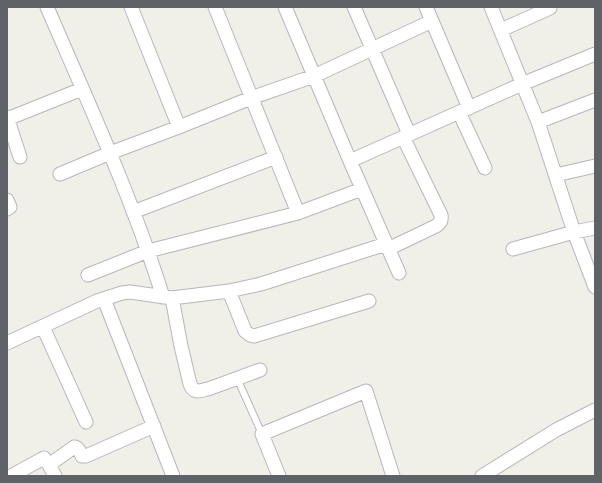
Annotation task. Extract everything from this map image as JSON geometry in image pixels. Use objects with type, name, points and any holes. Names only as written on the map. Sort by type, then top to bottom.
[{"type":"street","points":[[47,7],[110,153],[148,251],[168,297],[192,389],[195,391],[208,389],[260,370]]},
{"type":"street","points":[[131,7],[179,127]]},
{"type":"street","points":[[216,7],[298,213]]},
{"type":"street","points":[[285,7],[399,273]]},
{"type":"street","points":[[7,343],[104,299],[122,293],[130,292],[168,297],[229,291],[261,284],[387,246],[440,223],[440,215],[354,7]]},
{"type":"street","points":[[426,7],[485,168]]},
{"type":"street","points":[[491,7],[538,122],[574,232],[595,287]]},
{"type":"street","points":[[501,30],[550,8]]},
{"type":"street","points":[[60,174],[251,98],[314,76],[432,21]]},
{"type":"street","points":[[350,161],[522,84],[595,54]]},
{"type":"street","points":[[20,156],[7,119],[82,89]]},
{"type":"street","points":[[538,122],[595,100]]},
{"type":"street","points":[[133,212],[276,158]]},
{"type":"street","points":[[556,176],[595,166]]},
{"type":"street","points":[[88,275],[148,251],[298,213],[362,189]]},
{"type":"street","points":[[7,200],[10,207],[7,209]]},
{"type":"street","points":[[513,249],[574,232],[595,228]]},
{"type":"street","points":[[229,291],[245,331],[254,336],[369,301]]},
{"type":"street","points":[[104,299],[173,476]]},
{"type":"street","points":[[43,327],[86,422]]},
{"type":"street","points":[[279,476],[262,434],[366,392],[393,476]]},
{"type":"street","points":[[482,476],[556,430],[595,410]]},
{"type":"street","points":[[11,476],[44,458],[52,470],[74,447],[78,449],[82,456],[86,456],[154,426]]},
{"type":"lane","points":[[237,378],[262,434]]}]
